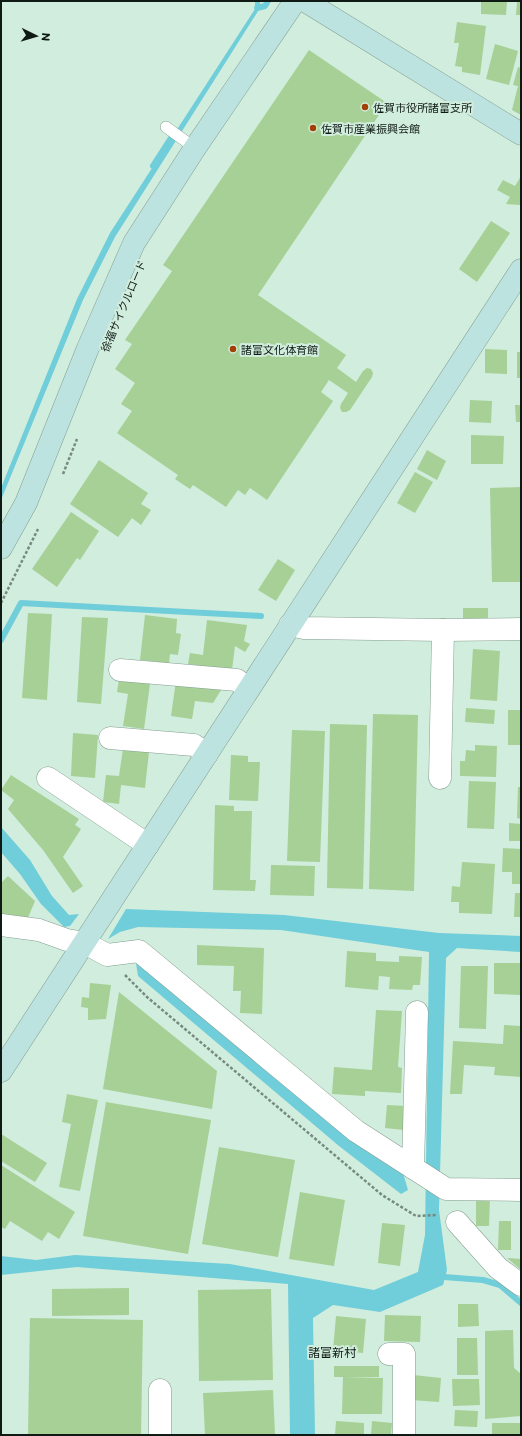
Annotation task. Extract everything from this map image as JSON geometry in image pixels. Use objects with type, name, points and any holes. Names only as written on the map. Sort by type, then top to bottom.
[{"type":"street","points":[[1,548],[26,503],[88,348],[134,243],[189,144],[294,1]]},
{"type":"street","points":[[305,1],[521,134]]},
{"type":"street","points":[[1,1071],[521,270]]},
{"type":"street","points":[[290,625],[304,628],[443,630],[521,629]]},
{"type":"street","points":[[440,778],[443,630]]},
{"type":"street","points":[[120,670],[237,680],[248,689]]},
{"type":"street","points":[[110,738],[194,745],[207,754]]},
{"type":"street","points":[[48,778],[148,845]]},
{"type":"street","points":[[1,925],[39,930],[67,940],[85,943],[107,955],[139,950],[356,1131],[446,1189],[521,1190]]},
{"type":"street","points":[[416,1170],[417,1012]]},
{"type":"street","points":[[450,1218],[498,1268],[521,1285]]},
{"type":"street","points":[[389,1354],[404,1354],[404,1435]]},
{"type":"street","points":[[160,1390],[160,1435]]},
{"type":"lane","points":[[166,127],[189,144]]},
{"type":"path","points":[[62,475],[78,436]]},
{"type":"path","points":[[1,603],[41,522]]},
{"type":"path","points":[[107,955],[147,997],[382,1195],[416,1216],[450,1218]]},
{"type":"water","points":[[255,1],[260,1],[260,8],[115,237],[83,300],[1,500],[1,488],[77,299],[110,233],[255,9]]},
{"type":"water","points":[[1,827],[30,860],[52,896],[69,915],[79,914],[70,926],[64,927],[41,904],[20,874],[1,852]]},
{"type":"water","points":[[126,909],[284,915],[439,933],[521,936],[521,952],[457,948],[446,958],[439,1210],[447,1270],[443,1285],[380,1312],[333,1305],[313,1318],[315,1435],[290,1435],[288,1284],[77,1267],[1,1275],[1,1256],[36,1260],[75,1255],[230,1264],[374,1290],[418,1272],[425,1235],[429,952],[281,930],[138,927],[120,932],[108,939]]},
{"type":"water","points":[[136,963],[403,1173],[408,1190],[401,1194],[339,1146],[138,976]]},
{"type":"building","points":[[481,1],[507,1],[506,15],[481,14]]},
{"type":"building","points":[[517,1],[521,1],[521,15],[516,15]]},
{"type":"building","points":[[457,22],[486,26],[480,75],[462,72],[462,67],[455,66],[459,43],[454,43]]},
{"type":"building","points":[[495,44],[518,51],[509,85],[486,79]]},
{"type":"building","name":"諸富文化体育館","points":[[309,50],[387,103],[258,295],[346,355],[337,368],[356,382],[363,371],[367,368],[371,369],[373,373],[372,377],[350,410],[346,412],[342,412],[340,408],[348,393],[329,380],[321,392],[333,401],[267,500],[250,488],[245,495],[238,490],[226,507],[193,485],[190,489],[175,479],[178,475],[117,433],[132,411],[121,404],[135,383],[115,369],[132,344],[125,340],[172,271],[163,265]]},
{"type":"building","points":[[518,67],[521,68],[521,115],[512,110],[518,86],[513,85]]},
{"type":"building","points":[[521,176],[521,205],[506,204],[510,197],[497,190],[503,180],[515,186]]},
{"type":"building","points":[[491,221],[510,233],[477,282],[459,269]]},
{"type":"building","points":[[485,349],[507,350],[507,374],[485,373]]},
{"type":"building","points":[[517,352],[521,352],[521,378],[517,378]]},
{"type":"building","points":[[470,400],[492,401],[491,423],[469,422]]},
{"type":"building","points":[[515,405],[521,405],[521,422],[516,422]]},
{"type":"building","points":[[471,435],[504,436],[503,464],[471,464]]},
{"type":"building","points":[[427,450],[446,461],[437,480],[417,469]]},
{"type":"building","points":[[99,460],[148,493],[141,504],[151,510],[141,525],[132,518],[118,537],[70,504]]},
{"type":"building","points":[[415,472],[433,482],[415,513],[397,503]]},
{"type":"building","points":[[521,487],[521,582],[492,582],[490,488]]},
{"type":"building","points":[[71,512],[99,531],[80,560],[77,558],[57,587],[32,569]]},
{"type":"building","points":[[278,559],[295,570],[276,601],[258,590]]},
{"type":"building","points":[[463,608],[488,608],[488,623],[463,623]]},
{"type":"building","points":[[28,613],[52,614],[47,700],[22,698]]},
{"type":"building","points":[[145,615],[177,619],[176,633],[181,634],[178,655],[170,654],[169,663],[140,660]]},
{"type":"building","points":[[82,617],[108,618],[101,704],[77,702]]},
{"type":"building","points":[[207,620],[247,625],[244,641],[250,644],[245,652],[235,646],[232,670],[188,664],[190,653],[203,655]]},
{"type":"building","points":[[473,649],[500,651],[497,701],[470,699]]},
{"type":"building","points":[[119,680],[150,684],[144,729],[123,726],[128,694],[117,692]]},
{"type":"building","points":[[176,681],[223,687],[213,703],[195,701],[192,719],[171,716]]},
{"type":"building","points":[[466,708],[495,710],[494,724],[465,722]]},
{"type":"building","points":[[508,710],[521,710],[521,745],[508,745]]},
{"type":"building","points":[[373,714],[418,715],[414,891],[369,889]]},
{"type":"building","points":[[330,724],[367,725],[363,889],[327,888]]},
{"type":"building","points":[[292,730],[325,731],[320,862],[287,861]]},
{"type":"building","points":[[73,733],[98,735],[95,778],[71,776]]},
{"type":"building","points":[[475,745],[497,746],[496,777],[460,776],[460,761],[465,761],[466,750],[475,751]]},
{"type":"building","points":[[123,749],[149,752],[145,788],[121,785],[119,804],[103,802],[106,775],[119,776]]},
{"type":"building","points":[[231,755],[248,756],[248,762],[260,762],[258,801],[229,800]]},
{"type":"building","points":[[11,775],[79,819],[75,825],[81,829],[63,857],[83,886],[73,893],[43,850],[8,809],[14,800],[1,790]]},
{"type":"building","points":[[469,781],[496,782],[494,829],[467,828]]},
{"type":"building","points":[[518,787],[521,787],[521,819],[517,818]]},
{"type":"building","points":[[215,805],[234,806],[234,811],[252,811],[250,880],[256,880],[255,891],[213,890]]},
{"type":"building","points":[[509,823],[521,824],[521,841],[509,841]]},
{"type":"building","points":[[503,848],[521,849],[521,884],[512,884],[512,872],[502,872]]},
{"type":"building","points":[[462,862],[495,864],[492,914],[459,913],[459,902],[451,902],[452,886],[460,887]]},
{"type":"building","points":[[271,865],[315,866],[314,896],[270,895]]},
{"type":"building","points":[[8,876],[35,901],[27,920],[1,915],[1,883]]},
{"type":"building","points":[[515,893],[521,893],[521,917],[514,917]]},
{"type":"building","points":[[197,945],[264,948],[262,1014],[240,1013],[241,991],[233,991],[234,966],[197,965]]},
{"type":"building","points":[[347,951],[376,953],[376,961],[399,962],[399,956],[422,957],[420,985],[413,985],[412,990],[389,989],[390,977],[379,976],[378,990],[345,987]]},
{"type":"building","points":[[494,963],[521,963],[521,995],[494,994]]},
{"type":"building","points":[[461,966],[488,966],[486,1029],[459,1028]]},
{"type":"building","points":[[90,983],[111,985],[106,1019],[88,1020],[88,1008],[81,1007],[82,997],[89,998]]},
{"type":"building","points":[[119,992],[217,1071],[212,1109],[103,1089]]},
{"type":"building","points":[[376,1010],[402,1011],[398,1067],[402,1068],[401,1093],[365,1091],[365,1096],[332,1094],[334,1067],[372,1070]]},
{"type":"building","points":[[504,1025],[521,1026],[521,1077],[494,1075],[495,1067],[464,1065],[462,1094],[450,1094],[453,1041],[503,1044]]},
{"type":"building","points":[[67,1094],[98,1100],[80,1191],[59,1187],[71,1124],[62,1122]]},
{"type":"building","points":[[106,1102],[211,1120],[188,1254],[83,1236]]},
{"type":"building","points":[[387,1105],[406,1106],[404,1130],[385,1128]]},
{"type":"building","points":[[1,1134],[47,1163],[35,1182],[1,1161]]},
{"type":"building","points":[[219,1147],[295,1160],[278,1257],[202,1244]]},
{"type":"building","points":[[1,1165],[75,1212],[59,1239],[48,1232],[42,1241],[10,1221],[5,1229],[1,1227]]},
{"type":"building","points":[[300,1192],[345,1200],[334,1266],[289,1259]]},
{"type":"building","points":[[476,1197],[490,1197],[489,1226],[476,1226]]},
{"type":"building","points":[[499,1221],[511,1221],[511,1250],[498,1250]]},
{"type":"building","points":[[382,1223],[405,1225],[400,1266],[378,1263]]},
{"type":"building","points":[[507,1258],[521,1259],[521,1270]]},
{"type":"building","points":[[129,1288],[129,1315],[52,1316],[52,1289]]},
{"type":"building","points":[[271,1289],[273,1380],[199,1381],[198,1290]]},
{"type":"building","points":[[458,1304],[478,1304],[479,1326],[458,1327]]},
{"type":"building","points":[[385,1315],[421,1316],[420,1342],[384,1341]]},
{"type":"building","points":[[336,1316],[366,1319],[363,1353],[333,1350]]},
{"type":"building","points":[[30,1318],[143,1320],[141,1435],[28,1435]]},
{"type":"building","points":[[513,1330],[514,1368],[521,1374],[521,1416],[485,1419],[485,1331]]},
{"type":"building","points":[[457,1338],[477,1338],[478,1375],[457,1375]]},
{"type":"building","points":[[334,1366],[379,1366],[379,1377],[334,1377]]},
{"type":"building","points":[[413,1375],[441,1378],[439,1402],[411,1400]]},
{"type":"building","points":[[343,1377],[383,1378],[382,1414],[342,1414]]},
{"type":"building","points":[[452,1379],[479,1379],[480,1405],[453,1406]]},
{"type":"building","points":[[273,1390],[275,1435],[205,1435],[203,1393]]},
{"type":"building","points":[[455,1410],[478,1411],[477,1427],[454,1426]]},
{"type":"building","points":[[336,1421],[364,1423],[364,1435],[335,1435]]},
{"type":"building","points":[[372,1421],[392,1423],[391,1435],[371,1435]]},
{"type":"building","points":[[492,1423],[521,1423],[521,1435],[492,1435]]},
{"type":"waterway","points":[[257,8],[265,6],[268,1]]},
{"type":"waterway","points":[[153,166],[175,132]]},
{"type":"waterway","points":[[1,640],[21,603],[261,616]]},
{"type":"waterway","points":[[444,1277],[483,1280],[500,1285],[521,1303]]},
{"type":"place","name":"佐賀市役所諸富支所","points":[[365,107]]},
{"type":"place","name":"佐賀市産業振興会館","points":[[313,128]]},
{"type":"place","name":"諸富文化体育館","points":[[233,349]]},
{"type":"district","name":"諸富新村","points":[[332,1352]]}]
